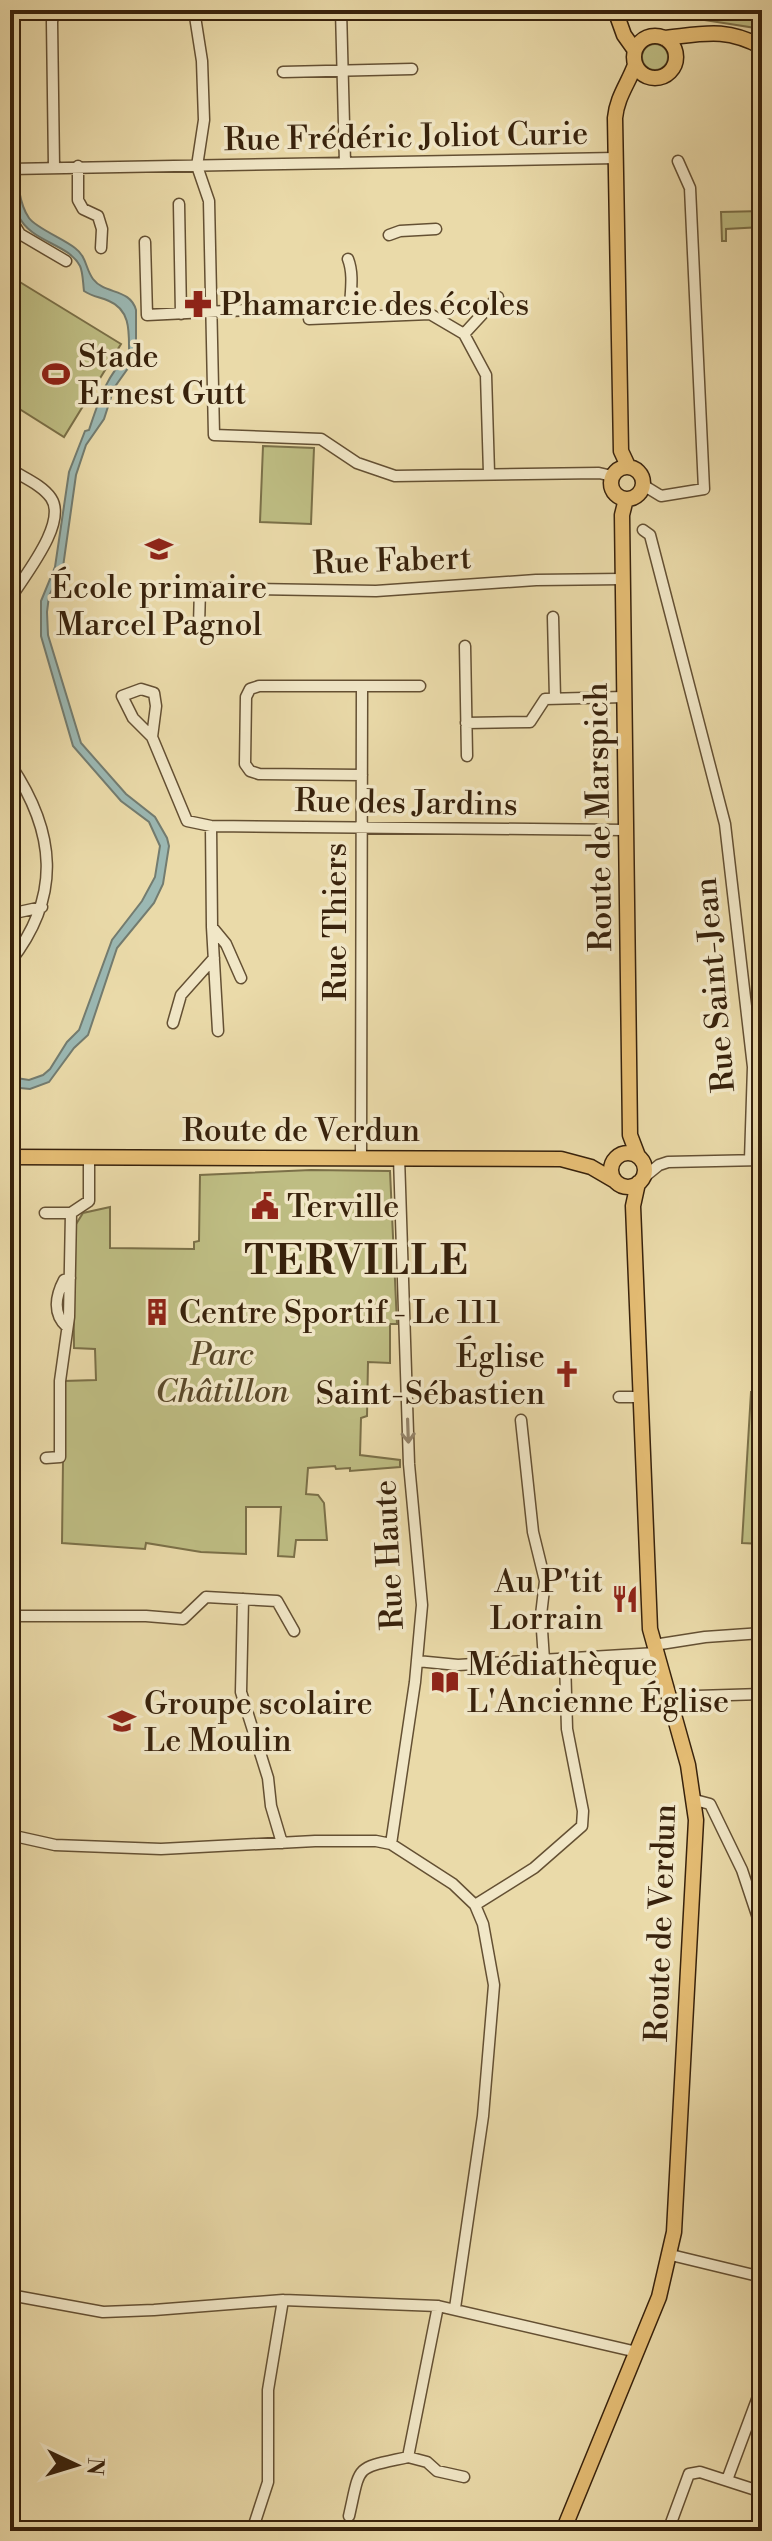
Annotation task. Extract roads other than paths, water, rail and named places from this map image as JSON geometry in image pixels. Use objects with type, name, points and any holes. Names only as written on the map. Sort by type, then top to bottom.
[{"type":"main road","points":[[615,10],[637,62],[655,78],[668,73],[676,55],[695,35]]},
{"type":"main road","points":[[628,466],[618,469],[612,476],[611,485],[614,493],[626,499],[639,494],[643,485],[641,475],[628,466],[621,451],[616,101],[651,36],[664,38],[730,33],[762,47]]},
{"type":"main road","points":[[664,38],[670,42],[676,55]]},
{"type":"main road","name":"Route de Marspich","points":[[626,499],[622,515],[630,1135],[640,1158]]},
{"type":"main road","name":"Route de Marspich","points":[[618,1158],[630,1135]]},
{"type":"main road","points":[[631,1153],[640,1158],[645,1169],[640,1181],[629,1187],[618,1183],[611,1172],[618,1158],[631,1153]]},
{"type":"main road","name":"Route de Verdun","points":[[10,1157],[561,1159],[591,1167],[618,1183],[633,1206]]},
{"type":"main road","name":"Route de Verdun","points":[[591,1167],[618,1158]]},
{"type":"main road","name":"Route de Verdun","points":[[563,2531],[659,2297],[674,2232],[695,1800],[650,1629],[633,1206],[640,1181]]},
{"type":"street","points":[[54,10],[54,167]]},
{"type":"street","points":[[194,10],[202,61],[204,120],[197,166],[209,201],[214,435],[321,439],[357,463],[395,476],[489,473],[599,473],[612,476]]},
{"type":"street","points":[[341,10],[345,163]]},
{"type":"street","points":[[283,72],[412,69]]},
{"type":"street","name":"Rue Frédéric Joliot Curie","points":[[10,169],[616,158]]},
{"type":"street","points":[[643,485],[661,496],[704,489],[690,188],[678,161]]},
{"type":"street","points":[[78,166],[78,200],[83,209],[98,216],[102,229],[101,248]]},
{"type":"street","points":[[179,204],[181,314]]},
{"type":"street","points":[[10,218],[20,234],[66,261]]},
{"type":"street","points":[[389,235],[400,231],[436,229]]},
{"type":"street","points":[[145,242],[147,315],[309,313],[350,317],[430,314],[464,334],[486,375],[489,473]]},
{"type":"street","points":[[348,259],[350,317]]},
{"type":"street","points":[[464,334],[498,297]]},
{"type":"street","points":[[10,469],[43,489],[53,501],[55,526],[10,599]]},
{"type":"street","name":"Rue Saint-Jean","points":[[643,530],[650,535],[725,824],[757,1067],[750,1160]]},
{"type":"street","name":"Rue Fabert","points":[[199,626],[200,588],[376,591],[536,580],[623,579]]},
{"type":"street","points":[[553,617],[555,698]]},
{"type":"street","points":[[465,646],[467,756]]},
{"type":"street","points":[[362,775],[259,774],[250,771],[245,764],[246,697],[250,689],[259,686],[420,686]]},
{"type":"street","name":"Rue Thiers","points":[[361,1157],[362,686]]},
{"type":"street","points":[[141,689],[154,693],[156,706],[152,737],[133,718],[122,696],[141,689]]},
{"type":"street","points":[[466,723],[530,722],[545,699],[624,697]]},
{"type":"street","name":"Rue des Jardins","points":[[152,737],[187,821],[211,826],[626,830]]},
{"type":"street","points":[[10,764],[33,806],[48,857],[42,907],[10,962]]},
{"type":"street","points":[[211,826],[212,927],[218,1031]]},
{"type":"street","points":[[10,914],[42,907]]},
{"type":"street","points":[[212,927],[226,944],[241,978]]},
{"type":"street","points":[[173,1023],[181,995],[214,958]]},
{"type":"street","name":"Rue Haute","points":[[391,1844],[422,1605],[409,1464],[399,1157]]},
{"type":"street","points":[[45,1213],[71,1213],[89,1201],[89,1158]]},
{"type":"street","points":[[640,1158],[659,1165]]},
{"type":"street","points":[[640,1181],[659,1165],[668,1162],[762,1160]]},
{"type":"street","points":[[46,1458],[60,1457],[60,1368],[67,1327],[71,1213]]},
{"type":"street","points":[[619,1397],[642,1397]]},
{"type":"street","points":[[521,1420],[533,1532],[545,1581],[541,1615],[544,1660]]},
{"type":"street","points":[[10,1616],[183,1619],[206,1597],[277,1601],[294,1631]]},
{"type":"street","points":[[243,1599],[241,1692],[268,1778],[271,1806],[282,1843]]},
{"type":"street","points":[[417,1661],[458,1665],[565,1660],[655,1649],[705,1637],[762,1633]]},
{"type":"street","points":[[475,1905],[534,1868],[582,1826],[583,1811],[567,1729],[565,1660]]},
{"type":"street","points":[[672,1704],[697,1696],[762,1694]]},
{"type":"street","points":[[695,1800],[710,1804],[742,1870],[762,1930]]},
{"type":"street","points":[[10,1835],[55,1845],[161,1849],[329,1841],[391,1844],[453,1884],[475,1905],[483,1924],[494,1985],[483,2116],[455,2308]]},
{"type":"street","points":[[671,2255],[762,2277]]},
{"type":"street","points":[[10,2295],[103,2312],[283,2300],[438,2306],[637,2352]]},
{"type":"street","points":[[252,2531],[268,2482],[268,2390],[283,2300]]},
{"type":"street","points":[[408,2457],[438,2306]]},
{"type":"street","points":[[727,2480],[762,2386]]},
{"type":"street","points":[[349,2516],[358,2474],[365,2467],[408,2457],[427,2462],[437,2471],[464,2477]]},
{"type":"street","points":[[668,2531],[689,2474],[700,2472],[762,2492]]},
{"type":"street","points":[[10,2518],[16,2531]]},
{"type":"water","points":[[10,115],[20,196],[29,218],[75,248],[82,255],[93,279],[104,288],[128,298],[136,310],[136,357],[114,388],[104,419],[86,445],[76,475],[63,567],[49,596],[48,635],[81,743],[126,794],[155,817],[169,846],[163,884],[154,903],[117,948],[88,1035],[74,1048],[49,1082],[30,1089],[10,1087],[10,1077],[29,1080],[43,1075],[79,1030],[112,940],[142,901],[155,877],[160,846],[149,822],[121,801],[73,746],[41,636],[41,601],[55,567],[69,472],[104,389],[129,354],[129,338],[121,310],[109,301],[84,291],[81,269],[74,258],[31,232],[18,215],[9,179]]},
{"type":"place","name":"Phamarcie des écoles","points":[[198,304]]},
{"type":"place","name":"Stade Ernest Gutt","points":[[56,374]]},
{"type":"place","name":"École primaire Marcel Pagnol","points":[[159,549]]},
{"type":"place","name":"Terville","points":[[265,1206]]},
{"type":"place","name":"Centre Sportif - Le 111","points":[[157,1312]]},
{"type":"place","name":"Église Saint-Sébastien","points":[[567,1374]]},
{"type":"place","name":"Au P'tit Lorrain","points":[[625,1599]]},
{"type":"place","name":"Médiathèque L'Ancienne Église","points":[[445,1682]]},
{"type":"place","name":"Groupe scolaire Le Moulin","points":[[122,1721]]},
{"type":"district","name":"TERVILLE","points":[[357,1260]]},
{"type":"park label","name":"Parc Châtillon","points":[[222,1372]]}]
